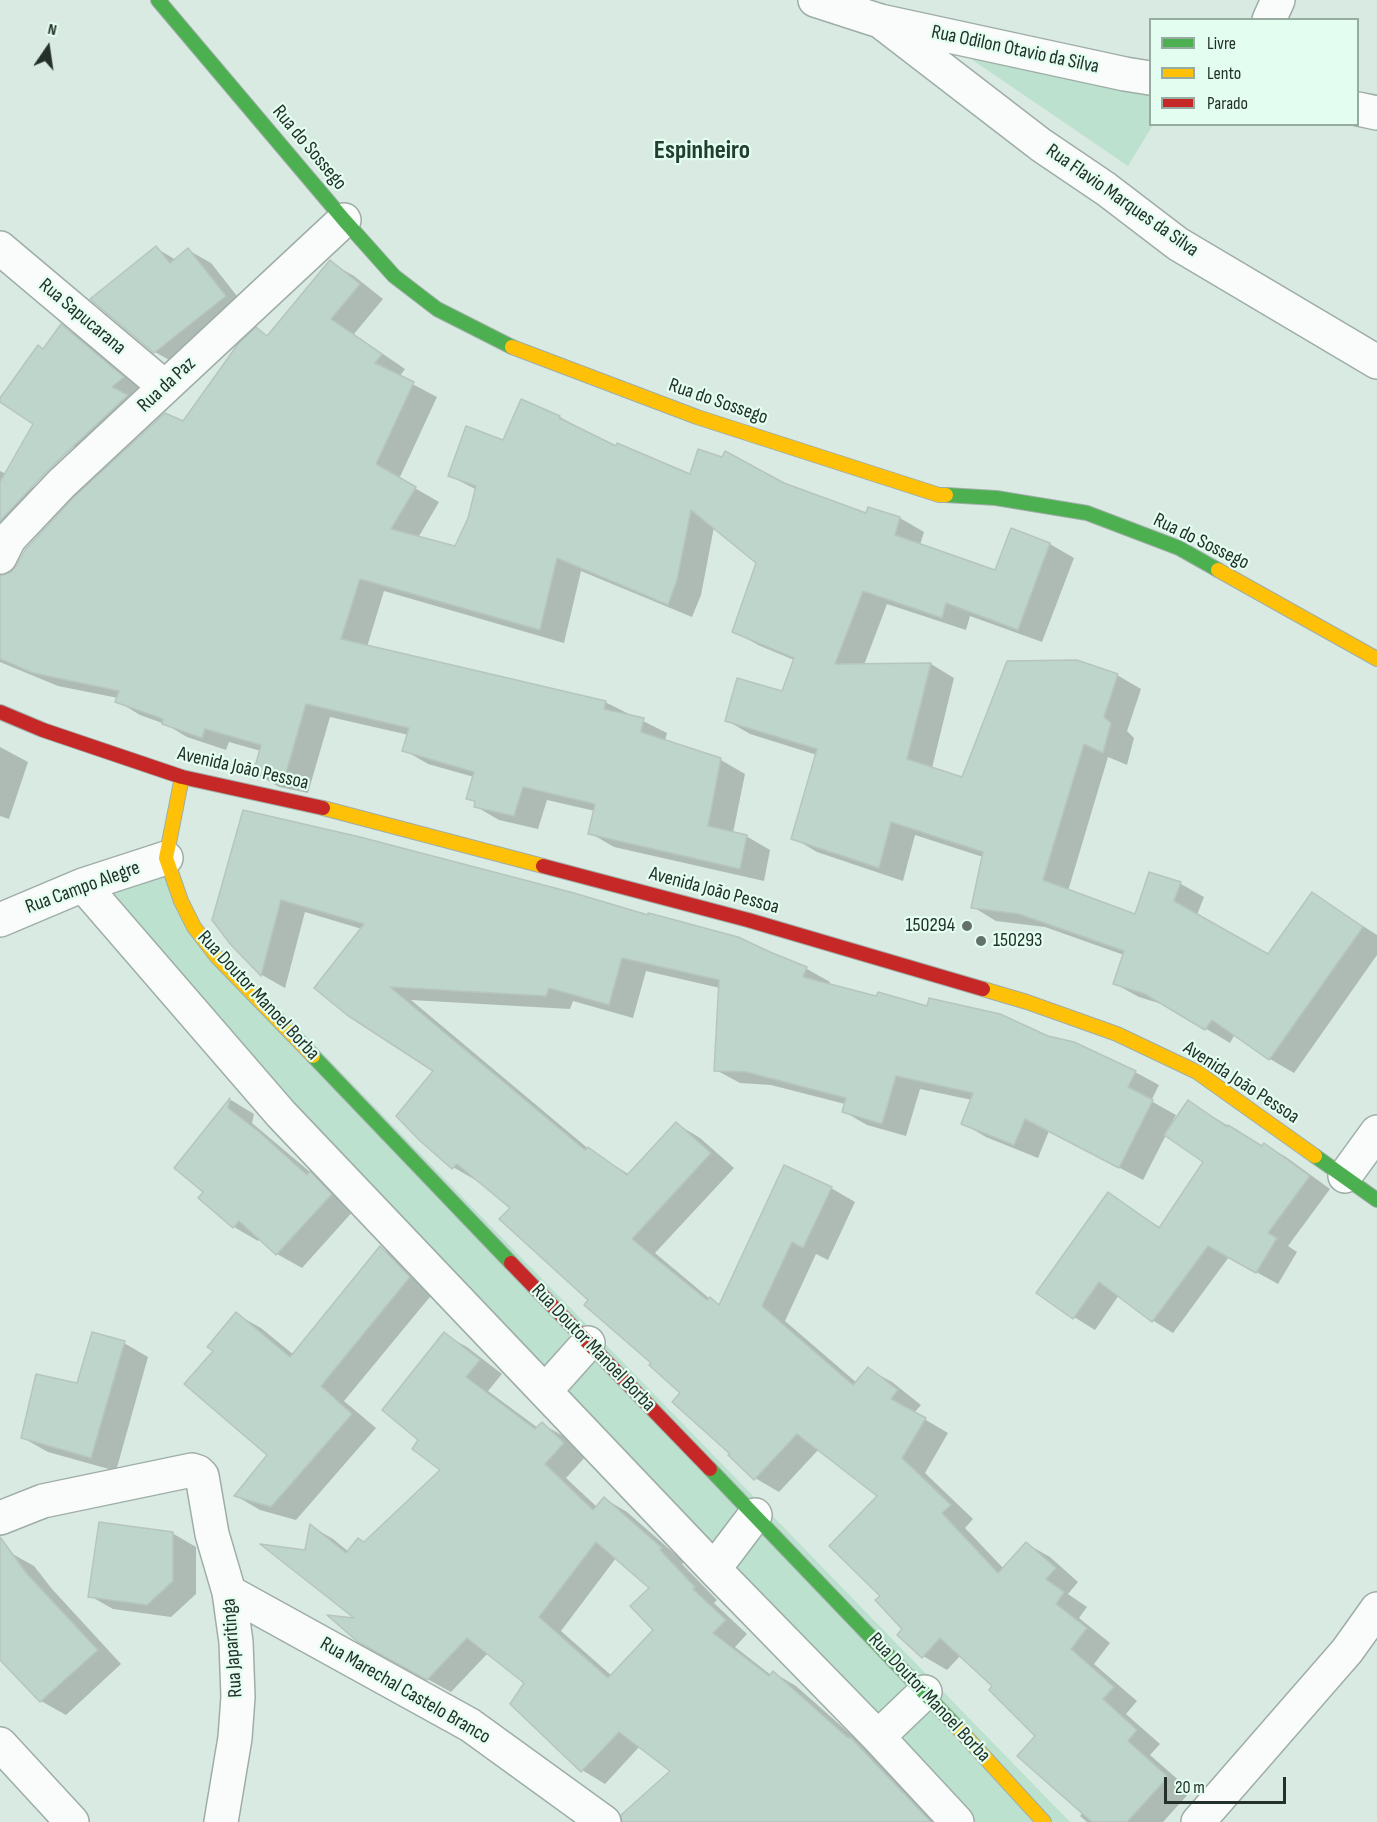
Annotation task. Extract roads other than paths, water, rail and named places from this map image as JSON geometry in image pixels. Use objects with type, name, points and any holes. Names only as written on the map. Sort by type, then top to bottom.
[{"type":"street","name":"Rua do Sossego","points":[[158,0],[394,276],[438,309],[500,342],[697,417],[939,495],[996,498],[1087,513],[1179,548],[1377,659]]},
{"type":"street","points":[[815,0],[880,21]]},
{"type":"street","points":[[1270,18],[1278,0]]},
{"type":"street","name":"Rua Odilon Otavio da Silva","points":[[880,21],[1149,78]]},
{"type":"street","name":"Rua Flavio Marques da Silva","points":[[880,21],[1041,145],[1106,189],[1178,244],[1377,362]]},
{"type":"street","points":[[1359,110],[1377,113]]},
{"type":"street","name":"Rua da Paz","points":[[0,557],[9,539],[61,484],[344,220]]},
{"type":"street","name":"Rua Sapucarana","points":[[0,248],[165,387]]},
{"type":"street","name":"Avenida João Pessoa","points":[[0,712],[43,730],[182,777],[344,813],[736,917],[1027,1002],[1118,1034],[1197,1072],[1377,1200]]},
{"type":"street","points":[[166,858],[182,777]]},
{"type":"street","name":"Rua Campo Alegre","points":[[0,920],[83,885],[166,858]]},
{"type":"street","name":"Rua Doutor Manoel Borba","points":[[166,858],[181,902],[194,927],[217,957],[925,1692],[1044,1822]]},
{"type":"street","points":[[83,885],[281,1114],[957,1822]]},
{"type":"street","points":[[1345,1176],[1377,1132]]},
{"type":"street","points":[[544,1391],[588,1343]]},
{"type":"street","name":"Rua Japaritinga","points":[[0,1518],[43,1501],[192,1470],[202,1476],[212,1534],[230,1592],[236,1642],[238,1697],[235,1738],[221,1822]]},
{"type":"street","points":[[714,1569],[755,1515]]},
{"type":"street","name":"Rua Marechal Castelo Branco","points":[[230,1592],[470,1725],[604,1822]]},
{"type":"street","points":[[1198,1822],[1347,1651],[1377,1609]]},
{"type":"street","points":[[878,1737],[925,1692]]},
{"type":"street","points":[[0,1744],[72,1822]]},
{"type":"place","name":"150294","points":[[967,926]]},
{"type":"place","name":"150293","points":[[981,941]]},
{"type":"district","name":"Espinheiro","points":[[702,151]]}]
